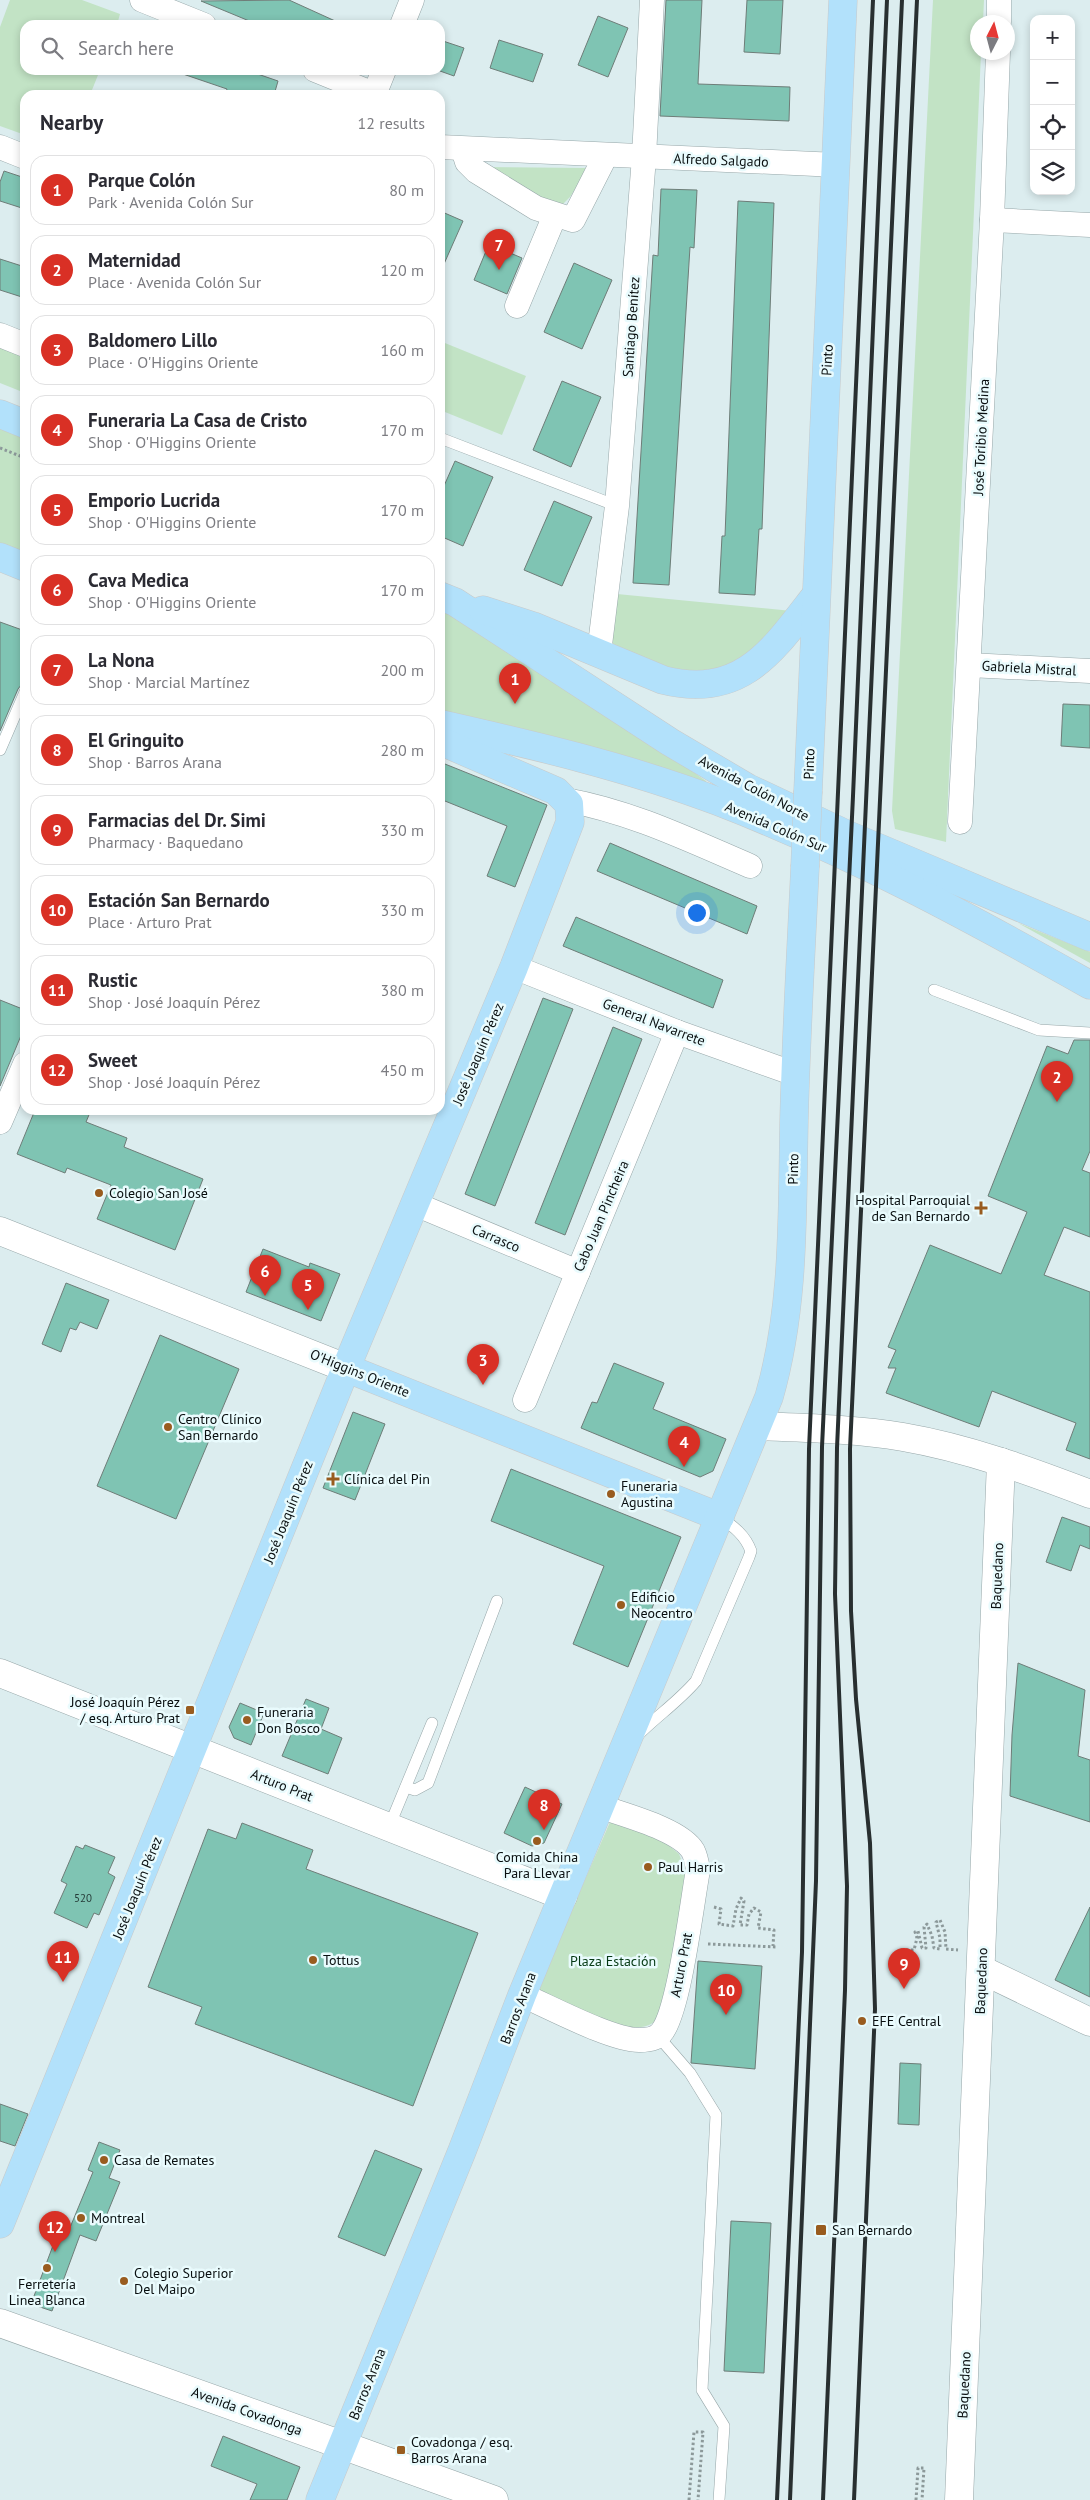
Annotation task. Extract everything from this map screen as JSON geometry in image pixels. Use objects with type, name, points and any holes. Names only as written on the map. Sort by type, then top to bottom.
[{"type":"main road","name":"Pinto","points":[[720,1517],[758,1426],[775,1376],[786,1326],[791,1246],[795,1074],[843,0]]},
{"type":"main road","points":[[0,414],[20,422]]},
{"type":"main road","points":[[0,558],[20,566]]},
{"type":"main road","points":[[447,599],[504,615],[646,673],[678,683],[707,685],[722,682],[752,667],[764,656],[816,595]]},
{"type":"main road","name":"Avenida Colón Norte","points":[[447,599],[670,742],[748,788],[848,835],[1090,937]]},
{"type":"main road","name":"Avenida Colón Sur","points":[[445,725],[604,765],[718,802],[922,892],[1090,985]]},
{"type":"main road","points":[[445,743],[550,788],[566,800]]},
{"type":"main road","name":"José Joaquín Pérez","points":[[0,2224],[346,1368],[514,967],[570,822],[570,808],[566,800]]},
{"type":"main road","name":"O'Higgins Oriente","points":[[346,1368],[720,1517]]},
{"type":"main road","name":"Barros Arana","points":[[320,2500],[462,2151],[522,1995],[621,1752],[720,1517]]},
{"type":"street","points":[[142,0],[192,20]]},
{"type":"street","points":[[404,20],[412,0]]},
{"type":"street","points":[[998,15],[999,0]]},
{"type":"street","name":"Santiago Benítez","points":[[599,653],[617,506],[644,157],[646,2]]},
{"type":"street","name":"José Toribio Medina","points":[[960,822],[992,220],[998,60]]},
{"type":"street","points":[[327,75],[362,90]]},
{"type":"street","points":[[376,90],[382,75]]},
{"type":"street","points":[[0,147],[20,155]]},
{"type":"street","name":"Alfredo Salgado","points":[[451,148],[837,164]]},
{"type":"street","name":"Alfredo Salgado","points":[[451,148],[476,171],[536,208],[573,220],[606,155]]},
{"type":"street","points":[[517,306],[555,214]]},
{"type":"street","points":[[992,220],[1090,225]]},
{"type":"street","points":[[0,335],[20,344]]},
{"type":"street","name":"Gabriela Mistral","points":[[969,665],[1090,671]]},
{"type":"street","points":[[566,800],[610,809],[671,832],[750,866]]},
{"type":"street","name":"General Navarrete","points":[[514,967],[677,1032],[795,1074]]},
{"type":"street","name":"Cabo Juan Pincheira","points":[[525,1400],[677,1032]]},
{"type":"street","points":[[0,1122],[20,1076]]},
{"type":"street","name":"Carrasco","points":[[415,1204],[578,1272]]},
{"type":"street","name":"O'Higgins Oriente","points":[[0,1232],[346,1368]]},
{"type":"street","points":[[758,1426],[822,1428],[906,1438],[1002,1462],[1090,1494]]},
{"type":"street","name":"Baquedano","points":[[959,2500],[1002,1462]]},
{"type":"street","name":"Arturo Prat","points":[[0,1673],[563,1896]]},
{"type":"street","name":"Arturo Prat","points":[[600,1806],[677,1836],[692,1850],[697,1860],[698,1870],[673,2007],[668,2022],[658,2036]]},
{"type":"street","points":[[982,1961],[1090,2022]]},
{"type":"street","points":[[522,1995],[620,2038],[639,2040],[658,2036]]},
{"type":"street","name":"Avenida Covadonga","points":[[0,2323],[494,2500]]},
{"type":"lane","points":[[445,440],[617,506]]},
{"type":"lane","points":[[0,750],[20,704]]},
{"type":"lane","points":[[934,990],[1038,1030],[1090,1033]]},
{"type":"lane","points":[[621,1752],[658,1714],[684,1695],[696,1681],[749,1557],[751,1551],[748,1543],[737,1529],[720,1517]]},
{"type":"lane","points":[[406,1787],[415,1790],[428,1783],[497,1601]]},
{"type":"lane","points":[[389,1827],[432,1723]]},
{"type":"lane","points":[[658,2036],[690,2073],[716,2115],[702,2390],[724,2426],[719,2500]]},
{"type":"path","points":[[0,448],[20,456]]},
{"type":"path","points":[[713,1907],[721,1909],[720,1924],[733,1926],[736,1909],[741,1898],[744,1901],[740,1925],[747,1925],[749,1914],[754,1908],[761,1912],[758,1928],[774,1930],[773,1946],[714,1943]]},
{"type":"path","points":[[898,1968],[899,1950],[914,1950],[917,1945],[915,1932],[918,1931],[922,1948],[926,1948],[924,1927],[927,1924],[934,1948],[940,1948],[940,1938],[936,1922],[940,1920],[945,1932],[946,1949],[982,1961]]},
{"type":"path","points":[[689,2500],[694,2432],[702,2432],[698,2500]]},
{"type":"path","points":[[916,2500],[918,2468],[924,2468],[922,2500]]},
{"type":"green space","points":[[10,0],[82,0],[120,14],[118,20],[20,20],[20,75],[98,75],[92,90],[20,90],[20,133],[0,126],[0,27]]},
{"type":"green space","points":[[933,0],[984,0],[983,15],[970,15],[970,60],[981,60],[946,842],[895,829],[892,811]]},
{"type":"green space","points":[[475,167],[589,168],[570,197],[563,204],[544,199]]},
{"type":"green space","points":[[0,339],[20,347],[20,391],[0,383]]},
{"type":"green space","points":[[445,343],[526,376],[502,435],[445,412]]},
{"type":"green space","points":[[0,427],[20,435],[20,552],[0,544]]},
{"type":"green space","points":[[617,594],[792,611],[753,652],[718,674],[678,674],[611,647]]},
{"type":"green space","points":[[445,611],[682,764],[706,781],[707,785],[445,714]]},
{"type":"green space","points":[[1018,923],[1090,952],[1090,963]]},
{"type":"green space","name":"Plaza Estación","points":[[610,1822],[661,1839],[679,1854],[686,1872],[665,2003],[656,2020],[646,2026],[615,2025],[536,1993]]},
{"type":"building","points":[[289,0],[333,20],[247,20],[201,1]]},
{"type":"building","points":[[666,0],[702,0],[698,84],[790,87],[789,121],[660,116]]},
{"type":"building","points":[[747,0],[783,0],[780,54],[744,52]]},
{"type":"building","points":[[598,16],[628,28],[608,77],[578,65]]},
{"type":"building","points":[[499,40],[543,54],[533,82],[490,68]]},
{"type":"building","points":[[445,42],[464,48],[454,76],[445,73]]},
{"type":"building","points":[[186,75],[261,75],[278,81],[275,90],[227,89]]},
{"type":"building","points":[[4,171],[20,176],[20,207],[0,201],[0,182]]},
{"type":"building","points":[[661,189],[697,190],[694,248],[690,247],[669,585],[633,583],[653,255],[658,256]]},
{"type":"building","points":[[738,201],[774,203],[762,529],[759,529],[755,595],[719,593],[722,536],[725,536]]},
{"type":"building","points":[[445,213],[463,221],[445,262]]},
{"type":"building","points":[[489,244],[522,258],[507,294],[474,280]]},
{"type":"building","points":[[0,259],[20,265],[20,296],[0,290]]},
{"type":"building","points":[[574,263],[612,280],[582,349],[544,332]]},
{"type":"building","points":[[562,381],[601,397],[571,467],[533,450]]},
{"type":"building","points":[[455,461],[493,477],[463,546],[445,538],[445,484]]},
{"type":"building","points":[[554,501],[592,517],[562,586],[524,570]]},
{"type":"building","points":[[0,622],[20,629],[20,686],[0,731]]},
{"type":"building","points":[[1063,704],[1090,705],[1090,748],[1061,746]]},
{"type":"building","points":[[445,764],[547,805],[515,887],[487,876],[507,826],[445,801]]},
{"type":"building","points":[[610,843],[757,906],[747,934],[597,871]]},
{"type":"building","points":[[576,917],[723,980],[713,1008],[563,946]]},
{"type":"building","points":[[543,998],[573,1009],[495,1206],[465,1194]]},
{"type":"building","points":[[0,1000],[20,1008],[20,1038],[0,1086]]},
{"type":"building","points":[[613,1027],[642,1039],[565,1235],[535,1223]]},
{"type":"building","points":[[1074,1040],[1090,1040],[1090,1151],[1082,1170],[1090,1173],[1090,1237],[1064,1227],[1044,1275],[1090,1292],[1090,1459],[1066,1450],[1076,1423],[992,1391],[979,1427],[886,1393],[896,1368],[888,1368],[896,1350],[888,1347],[930,1245],[1001,1274],[1027,1212],[988,1196],[1047,1046],[1068,1054]]},
{"type":"building","points":[[33,1115],[89,1115],[86,1122],[127,1138],[124,1147],[203,1179],[175,1250],[97,1219],[111,1185],[67,1168],[65,1173],[17,1154]]},
{"type":"building","points":[[263,1249],[309,1267],[310,1263],[340,1274],[321,1321],[246,1292]]},
{"type":"building","points":[[66,1283],[109,1300],[97,1329],[80,1322],[76,1330],[70,1328],[61,1352],[42,1344]]},
{"type":"building","name":"Centro Clínico San Bernardo","points":[[160,1335],[239,1369],[176,1519],[97,1486]]},
{"type":"building","points":[[614,1363],[664,1383],[653,1409],[726,1439],[713,1471],[700,1477],[581,1428],[592,1402],[597,1403]]},
{"type":"building","points":[[353,1412],[385,1424],[355,1500],[323,1488]]},
{"type":"building","name":"Edificio Neocentro","points":[[511,1469],[681,1537],[628,1667],[573,1644],[604,1566],[491,1521]]},
{"type":"building","points":[[1062,1517],[1090,1527],[1090,1549],[1080,1545],[1071,1571],[1046,1562]]},
{"type":"building","points":[[1018,1663],[1085,1690],[1078,1756],[1090,1760],[1090,1822],[1010,1796],[1012,1735]]},
{"type":"building","points":[[306,1699],[329,1708],[321,1729],[342,1738],[328,1774],[282,1756]]},
{"type":"building","name":"Funeraria Don Bosco","points":[[240,1703],[264,1713],[251,1745],[234,1738],[229,1727]]},
{"type":"building","points":[[525,1787],[562,1804],[544,1843],[532,1846],[504,1833]]},
{"type":"building","name":"Tottus","points":[[242,1823],[313,1850],[306,1869],[478,1933],[413,2106],[195,2024],[202,2007],[148,1987],[208,1829],[236,1839]]},
{"type":"building","points":[[85,1845],[115,1857],[108,1873],[115,1877],[99,1915],[94,1913],[87,1928],[54,1913],[67,1884],[61,1881],[76,1846],[83,1849]]},
{"type":"building","points":[[1090,1907],[1090,1997],[1055,1980]]},
{"type":"building","points":[[698,1961],[762,1966],[755,2069],[691,2063]]},
{"type":"building","points":[[900,2063],[921,2064],[919,2125],[898,2124]]},
{"type":"building","points":[[0,2104],[28,2114],[15,2146],[0,2141]]},
{"type":"building","points":[[99,2142],[120,2150],[109,2178],[120,2182],[96,2241],[80,2235],[52,2311],[31,2304],[60,2227],[69,2230],[93,2172],[88,2170]]},
{"type":"building","points":[[375,2150],[422,2169],[385,2256],[338,2237]]},
{"type":"building","points":[[731,2221],[771,2223],[764,2373],[724,2371]]},
{"type":"building","points":[[223,2436],[300,2467],[287,2500],[250,2500],[257,2484],[211,2466]]},
{"type":"railway","points":[[777,2500],[802,1952],[809,1449],[873,0]]},
{"type":"railway","points":[[790,2500],[816,1881],[822,1447],[853,796],[887,0]]},
{"type":"railway","points":[[823,2500],[845,1990],[847,1886],[835,1594],[837,1448],[902,0]]},
{"type":"railway","points":[[854,2500],[875,2009],[870,1843],[856,1699],[851,1611],[850,1449],[917,0]]},
{"type":"place","name":"La Nona","points":[[499,270]]},
{"type":"place","name":"Parque Colón","points":[[515,704]]},
{"type":"place","name":"Maternidad","points":[[1057,1102]]},
{"type":"place","name":"Colegio San José","points":[[99,1193]]},
{"type":"place","name":"Hospital Parroquial de San Bernardo","points":[[981,1208]]},
{"type":"place","name":"Cava Medica","points":[[265,1296]]},
{"type":"place","name":"Emporio Lucrida","points":[[308,1310]]},
{"type":"place","name":"Baldomero Lillo","points":[[483,1385]]},
{"type":"place","name":"Centro Clínico San Bernardo","points":[[168,1427]]},
{"type":"place","name":"Funeraria La Casa de Cristo","points":[[684,1467]]},
{"type":"place","name":"Clínica del Pin","points":[[333,1479]]},
{"type":"place","name":"Funeraria Agustina","points":[[611,1494]]},
{"type":"place","name":"Edificio Neocentro","points":[[621,1605]]},
{"type":"place","name":"José Joaquín Pérez / esq. Arturo Prat","points":[[190,1710]]},
{"type":"place","name":"Funeraria Don Bosco","points":[[247,1720]]},
{"type":"place","name":"El Gringuito","points":[[544,1830]]},
{"type":"place","name":"Comida China Para Llevar","points":[[537,1841]]},
{"type":"place","name":"Paul Harris","points":[[648,1867]]},
{"type":"place","name":"Tottus","points":[[313,1960]]},
{"type":"place","name":"Rustic","points":[[63,1982]]},
{"type":"place","name":"Farmacias del Dr. Simi","points":[[904,1989]]},
{"type":"place","name":"Estación San Bernardo","points":[[726,2015]]},
{"type":"place","name":"EFE Central","points":[[862,2021]]},
{"type":"place","name":"Casa de Remates","points":[[104,2160]]},
{"type":"place","name":"Montreal","points":[[81,2218]]},
{"type":"place","name":"San Bernardo","points":[[821,2230]]},
{"type":"place","name":"Sweet","points":[[55,2252]]},
{"type":"place","name":"Ferretería Linea Blanca","points":[[47,2268]]},
{"type":"place","name":"Colegio Superior Del Maipo","points":[[124,2281]]},
{"type":"place","name":"Covadonga / esq. Barros Arana","points":[[401,2450]]}]
